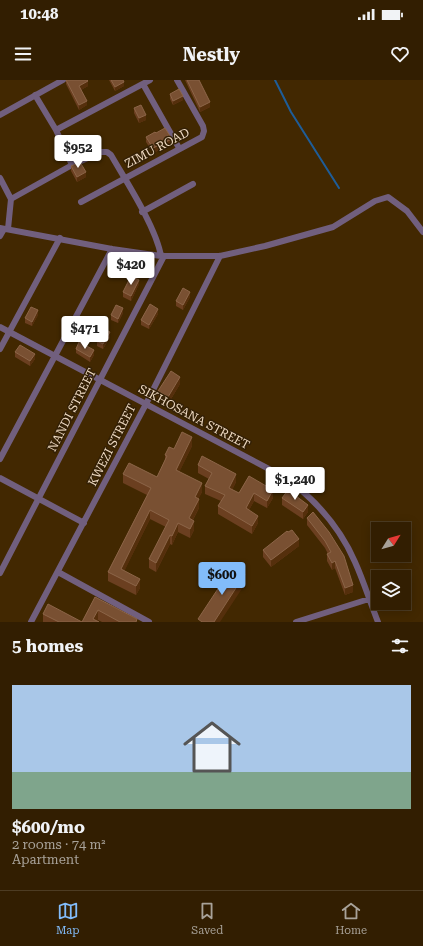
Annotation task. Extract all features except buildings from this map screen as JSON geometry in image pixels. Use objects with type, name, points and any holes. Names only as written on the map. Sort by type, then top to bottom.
[{"type":"street","points":[[0,114],[63,80]]},
{"type":"street","points":[[56,130],[150,80]]},
{"type":"street","name":"ZIMU ROAD","points":[[81,202],[202,137],[204,131],[203,126],[177,80]]},
{"type":"street","points":[[143,84],[179,148]]},
{"type":"street","points":[[35,95],[56,130],[72,165]]},
{"type":"street","points":[[12,199],[72,165],[101,152],[107,152],[111,155],[142,212],[157,241],[162,256]]},
{"type":"street","points":[[0,178],[12,199],[4,229],[0,236]]},
{"type":"street","points":[[142,212],[193,184]]},
{"type":"street","points":[[4,229],[60,238],[112,249],[162,256],[220,256],[317,233],[343,222],[376,201],[388,197],[407,211],[423,232]]},
{"type":"street","points":[[0,349],[60,238]]},
{"type":"street","points":[[0,459],[112,249]]},
{"type":"street","name":"NANDI STREET","points":[[0,573],[100,380],[162,256]]},
{"type":"street","name":"KWEZI STREET","points":[[31,622],[146,404],[220,256]]},
{"type":"street","name":"SIKHOSANA STREET","points":[[0,327],[286,478],[303,491],[330,519],[346,542],[356,563],[378,622]]},
{"type":"street","points":[[0,478],[84,523]]},
{"type":"street","points":[[58,572],[149,622]]},
{"type":"street","points":[[296,622],[369,599]]},
{"type":"waterway","points":[[275,80],[291,112],[339,188]]}]
